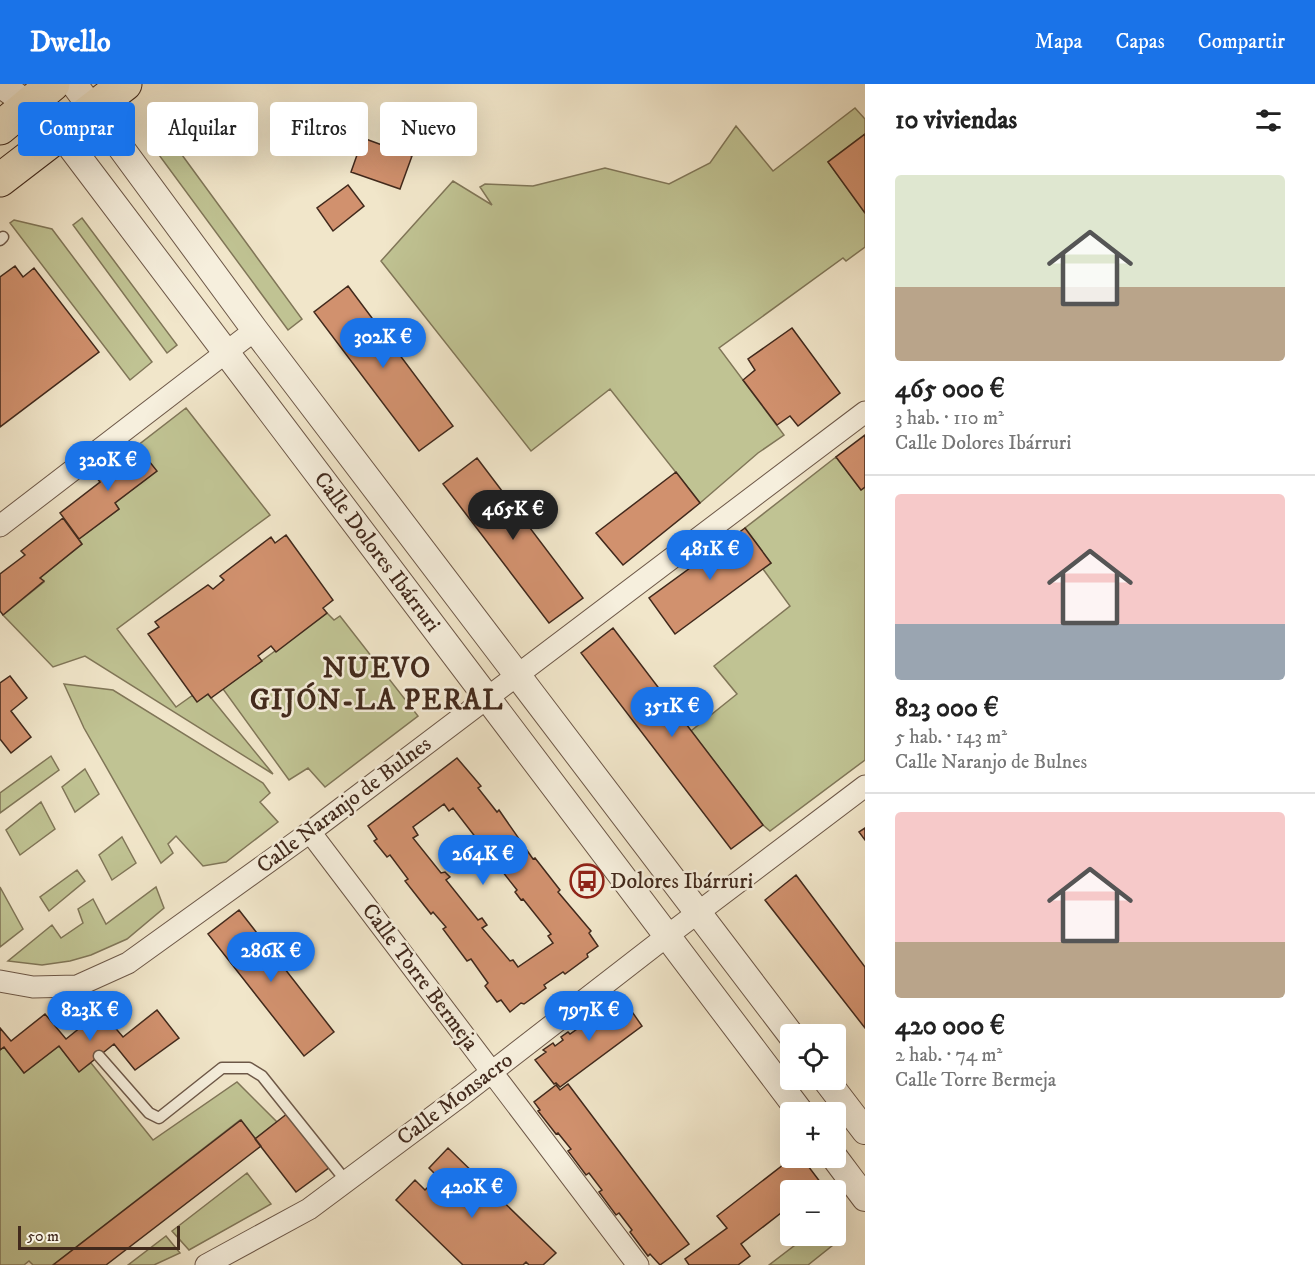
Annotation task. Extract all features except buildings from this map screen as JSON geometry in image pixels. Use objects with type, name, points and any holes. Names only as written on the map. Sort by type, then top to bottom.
[{"type":"main road","points":[[32,102],[53,84]]},
{"type":"main road","points":[[83,97],[125,84]]},
{"type":"main road","points":[[0,128],[18,114]]},
{"type":"main road","points":[[0,180],[32,156]]},
{"type":"street","name":"Calle Dolores Ibárruri","points":[[0,84],[25,102]]},
{"type":"street","name":"Calle Dolores Ibárruri","points":[[83,97],[255,330],[783,1024]]},
{"type":"street","name":"Calle Dolores Ibárruri","points":[[78,156],[793,1102]]},
{"type":"street","points":[[0,526],[255,330]]},
{"type":"street","name":"Calle Naranjo de Bulnes","points":[[0,981],[33,987],[77,986],[129,963],[310,832],[865,412]]},
{"type":"street","name":"Calle Monsacro","points":[[206,1265],[309,1209],[865,786]]},
{"type":"street","name":"Calle Torre Bermeja","points":[[310,832],[638,1265]]},
{"type":"street","points":[[834,1090],[865,1131]]},
{"type":"street","points":[[842,1168],[865,1198]]},
{"type":"lane","points":[[99,1056],[149,1113],[159,1118],[222,1068],[249,1068],[262,1076],[346,1181]]},
{"type":"green space","points":[[855,108],[865,119],[865,134],[828,162],[865,213],[865,247],[846,261],[843,258],[719,348],[784,435],[758,453],[700,503],[610,389],[531,451],[381,261],[453,181],[492,205],[480,187],[485,184],[533,186],[605,168],[669,184],[710,163],[736,126],[773,171]]},
{"type":"green space","points":[[160,156],[183,156],[302,319],[288,330]]},
{"type":"green space","points":[[82,218],[177,345],[167,353],[73,225]]},
{"type":"green space","points":[[14,220],[52,229],[152,362],[130,380],[10,223]]},
{"type":"green space","points":[[186,408],[270,515],[117,629],[176,707],[193,695],[197,701],[208,694],[273,774],[85,656],[53,667],[3,615],[44,582],[40,578],[82,544],[79,539],[119,509],[115,503],[156,471],[137,446]]},
{"type":"green space","points":[[836,457],[861,490],[865,487],[865,760],[770,831],[691,731],[737,694],[714,666],[790,606],[763,569],[771,563],[745,528]]},
{"type":"green space","points":[[327,613],[334,620],[340,616],[418,716],[325,787],[308,768],[289,780],[223,689]]},
{"type":"green space","points":[[64,684],[113,690],[263,783],[270,793],[260,802],[278,822],[226,862],[203,866],[176,836],[168,844],[173,853],[161,863],[84,728]]},
{"type":"green space","points":[[51,756],[59,770],[0,813],[0,793]]},
{"type":"green space","points":[[85,769],[99,794],[75,812],[62,787]]},
{"type":"green space","points":[[41,802],[55,829],[20,855],[6,830]]},
{"type":"green space","points":[[122,837],[136,863],[112,880],[99,855]]},
{"type":"green space","points":[[77,870],[85,881],[49,911],[40,897]]},
{"type":"green space","points":[[0,887],[23,929],[0,947]]},
{"type":"green space","points":[[156,887],[164,908],[127,939],[91,955],[70,961],[42,965],[8,961],[52,925],[61,938],[83,923],[78,909],[93,899],[106,924]]},
{"type":"green space","points":[[59,1046],[79,1071],[91,1063],[153,1140],[237,1082],[277,1122],[255,1139],[240,1120],[53,1265],[33,1265],[29,1261],[24,1265],[0,1265],[0,1050],[4,1047],[24,1073]]},
{"type":"green space","points":[[247,1173],[271,1204],[189,1250],[172,1231]]},
{"type":"green space","points":[[166,1236],[180,1253],[154,1265],[128,1265]]},
{"type":"green space","points":[[794,1246],[832,1246],[808,1265],[769,1265]]},
{"type":"place","name":"Dolores Ibárruri","points":[[587,881]]},
{"type":"district","name":"NUEVO GIJÓN-LA PERAL","points":[[377,684]]}]
